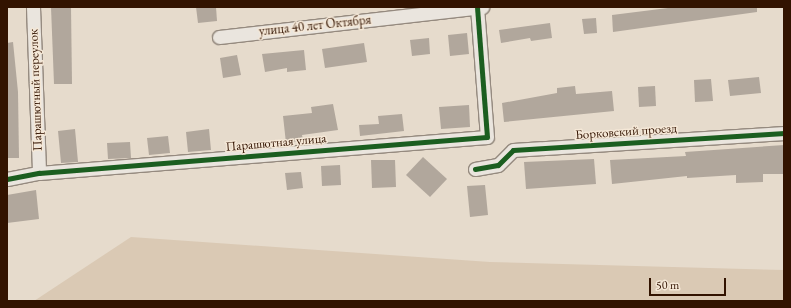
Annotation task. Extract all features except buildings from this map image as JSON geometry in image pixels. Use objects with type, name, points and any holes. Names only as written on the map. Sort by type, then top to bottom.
[{"type":"street","name":"Парашютный переулок","points":[[33,7],[39,173]]},
{"type":"street","name":"Парашютная улица","points":[[7,179],[39,173],[487,137],[477,7]]},
{"type":"street","name":"улица 40 лет Октября","points":[[219,37],[482,7]]},
{"type":"street","name":"Борковский проезд","points":[[475,169],[498,165],[513,150],[784,133]]},
{"type":"shaded area","points":[[131,237],[490,262],[784,270],[784,301],[34,301]]},
{"type":"cycle path","points":[[7,179],[39,173],[487,137],[477,7]]},
{"type":"cycle path","points":[[475,169],[498,165],[513,150],[784,133]]}]
